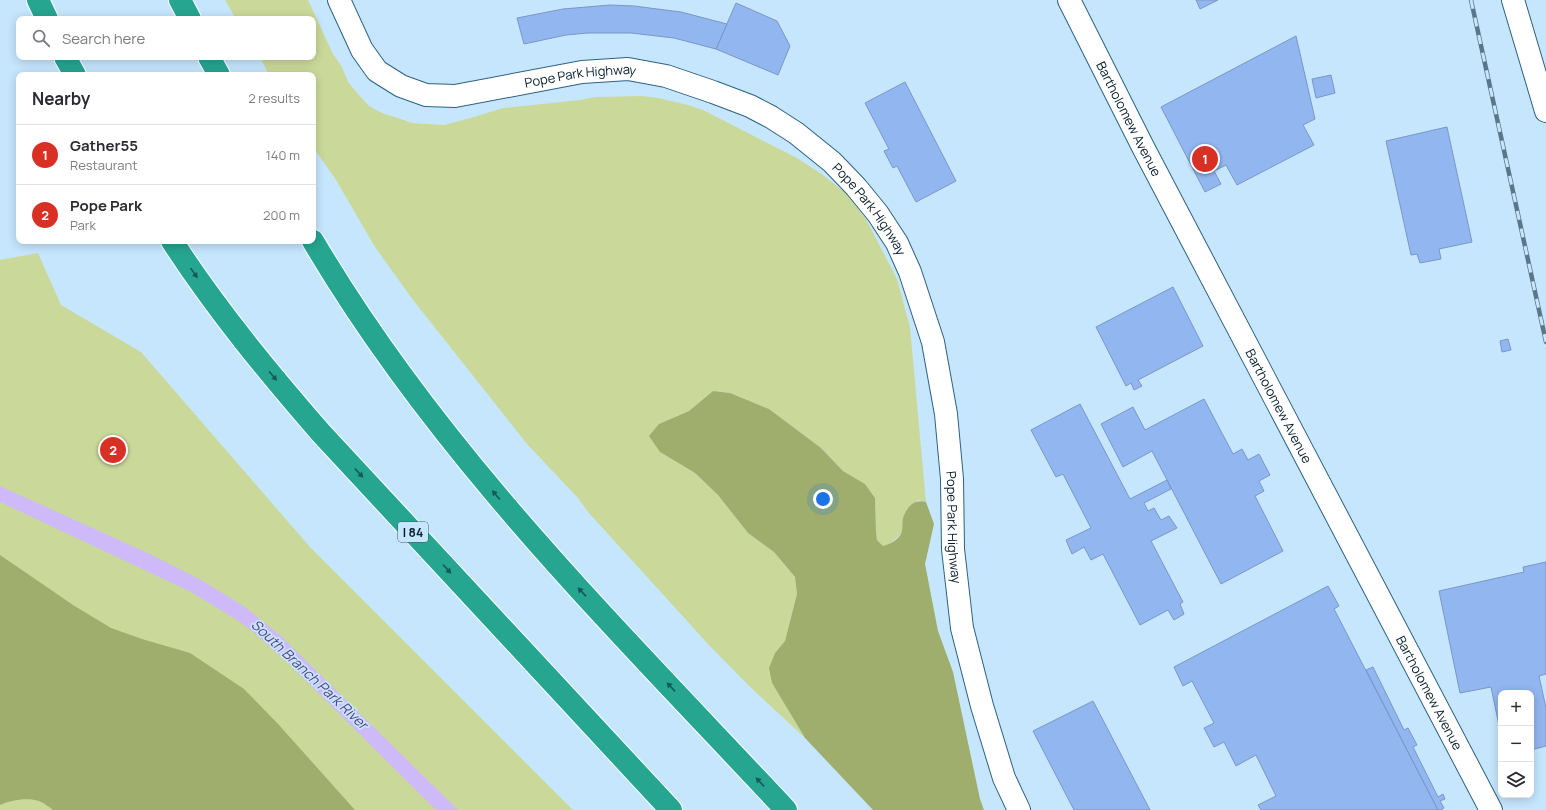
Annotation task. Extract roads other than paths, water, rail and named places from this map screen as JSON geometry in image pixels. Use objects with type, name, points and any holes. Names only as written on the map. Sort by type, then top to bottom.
[{"type":"highway","points":[[38,0],[46,16]]},
{"type":"highway","points":[[180,0],[188,16]]},
{"type":"highway","points":[[67,60],[73,72]]},
{"type":"highway","points":[[211,60],[217,72]]},
{"type":"highway","name":"I 84","points":[[174,244],[232,325],[266,369],[317,428],[671,810]]},
{"type":"highway","points":[[315,244],[351,302],[393,363],[429,412],[482,478],[547,553],[786,810]]},
{"type":"street","name":"Pope Park Highway","points":[[339,0],[362,50],[377,71],[401,86],[420,93],[426,95],[455,96],[582,72],[628,69],[666,76],[750,106],[771,117],[796,133],[832,162],[856,187],[878,214],[897,243],[910,272],[933,342],[946,414],[952,479],[953,549],[962,628],[982,706],[1004,778],[1019,810]]},
{"type":"street","name":"Bartholomew Avenue","points":[[1069,0],[1143,147],[1490,810]]},
{"type":"street","points":[[1513,0],[1546,111]]},
{"type":"water","name":"South Branch Park River","points":[[0,486],[152,555],[203,581],[245,607],[281,636],[458,810],[436,810],[289,664],[252,631],[237,620],[191,592],[0,502]]},
{"type":"railway","points":[[1471,0],[1546,342]]},
{"type":"place","name":"Gather55","points":[[1205,159]]},
{"type":"place","name":"Pope Park","points":[[113,450]]}]
